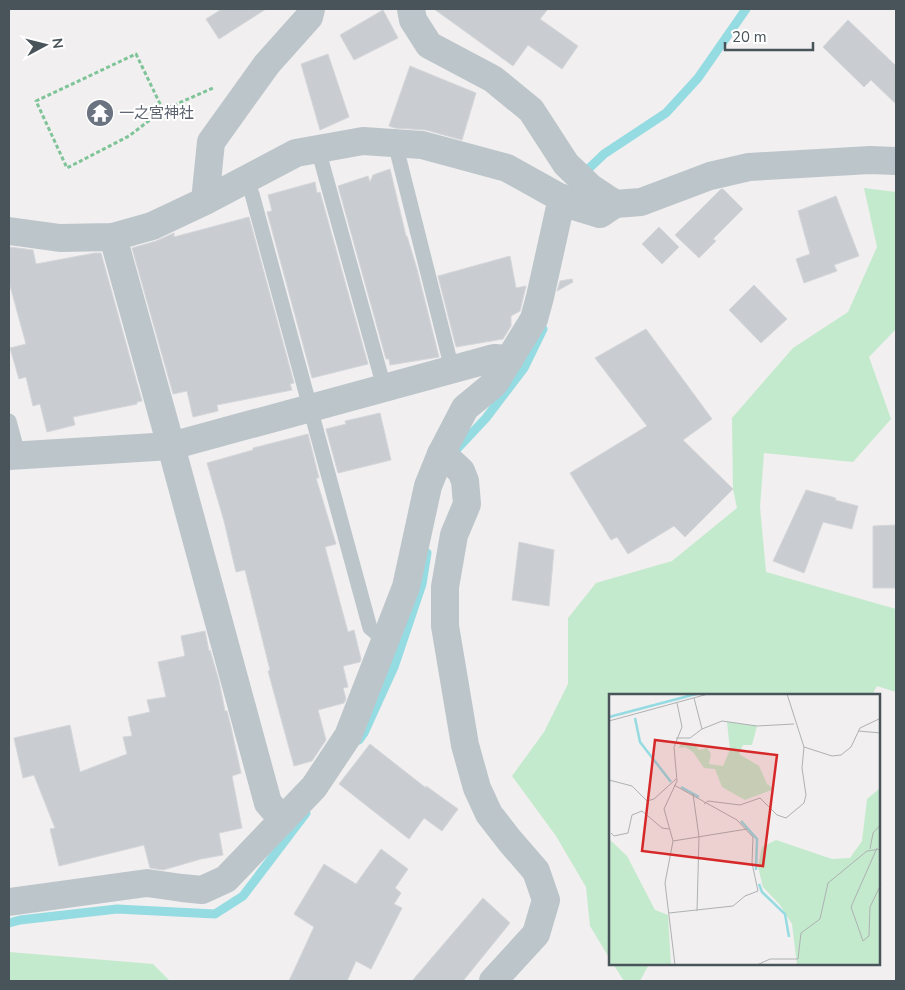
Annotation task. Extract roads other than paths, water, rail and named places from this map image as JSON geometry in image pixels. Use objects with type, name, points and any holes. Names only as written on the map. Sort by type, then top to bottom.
[{"type":"street","points":[[205,201],[210,142],[267,64],[309,17],[311,9]]},
{"type":"street","points":[[411,9],[413,20],[428,45],[493,79],[530,110],[566,164],[591,188],[615,204]]},
{"type":"street","points":[[9,231],[60,238],[113,238],[152,226],[205,201],[296,153],[363,141],[422,144],[507,168],[577,207],[600,214],[615,204],[641,202],[710,176],[749,167],[870,160],[896,162]]},
{"type":"street","points":[[9,902],[147,883],[202,890],[226,879],[314,787],[348,736],[386,641],[406,587],[428,486],[450,461],[465,408],[494,384],[534,319],[562,198]]},
{"type":"street","points":[[113,238],[268,803],[283,820]]},
{"type":"street","points":[[13,455],[171,446],[494,358],[510,359]]},
{"type":"street","points":[[450,461],[465,481],[467,504],[454,535],[445,587],[445,626],[465,745],[477,788],[489,814],[536,871],[546,900],[536,934],[493,981]]},
{"type":"lane","points":[[395,143],[452,369]]},
{"type":"lane","points":[[318,149],[384,387]]},
{"type":"lane","points":[[245,180],[252,194],[370,628],[386,641]]},
{"type":"lane","points":[[9,420],[13,455]]},
{"type":"waterway","points":[[581,176],[604,154],[666,113],[698,78],[746,9]]},
{"type":"waterway","points":[[455,452],[486,418],[524,368],[543,329]]},
{"type":"waterway","points":[[359,740],[394,667],[422,584],[427,553]]},
{"type":"waterway","points":[[9,923],[20,920],[117,909],[215,914],[243,896],[306,813]]},
{"type":"place","name":"一之宮神社","points":[[100,113]]}]
